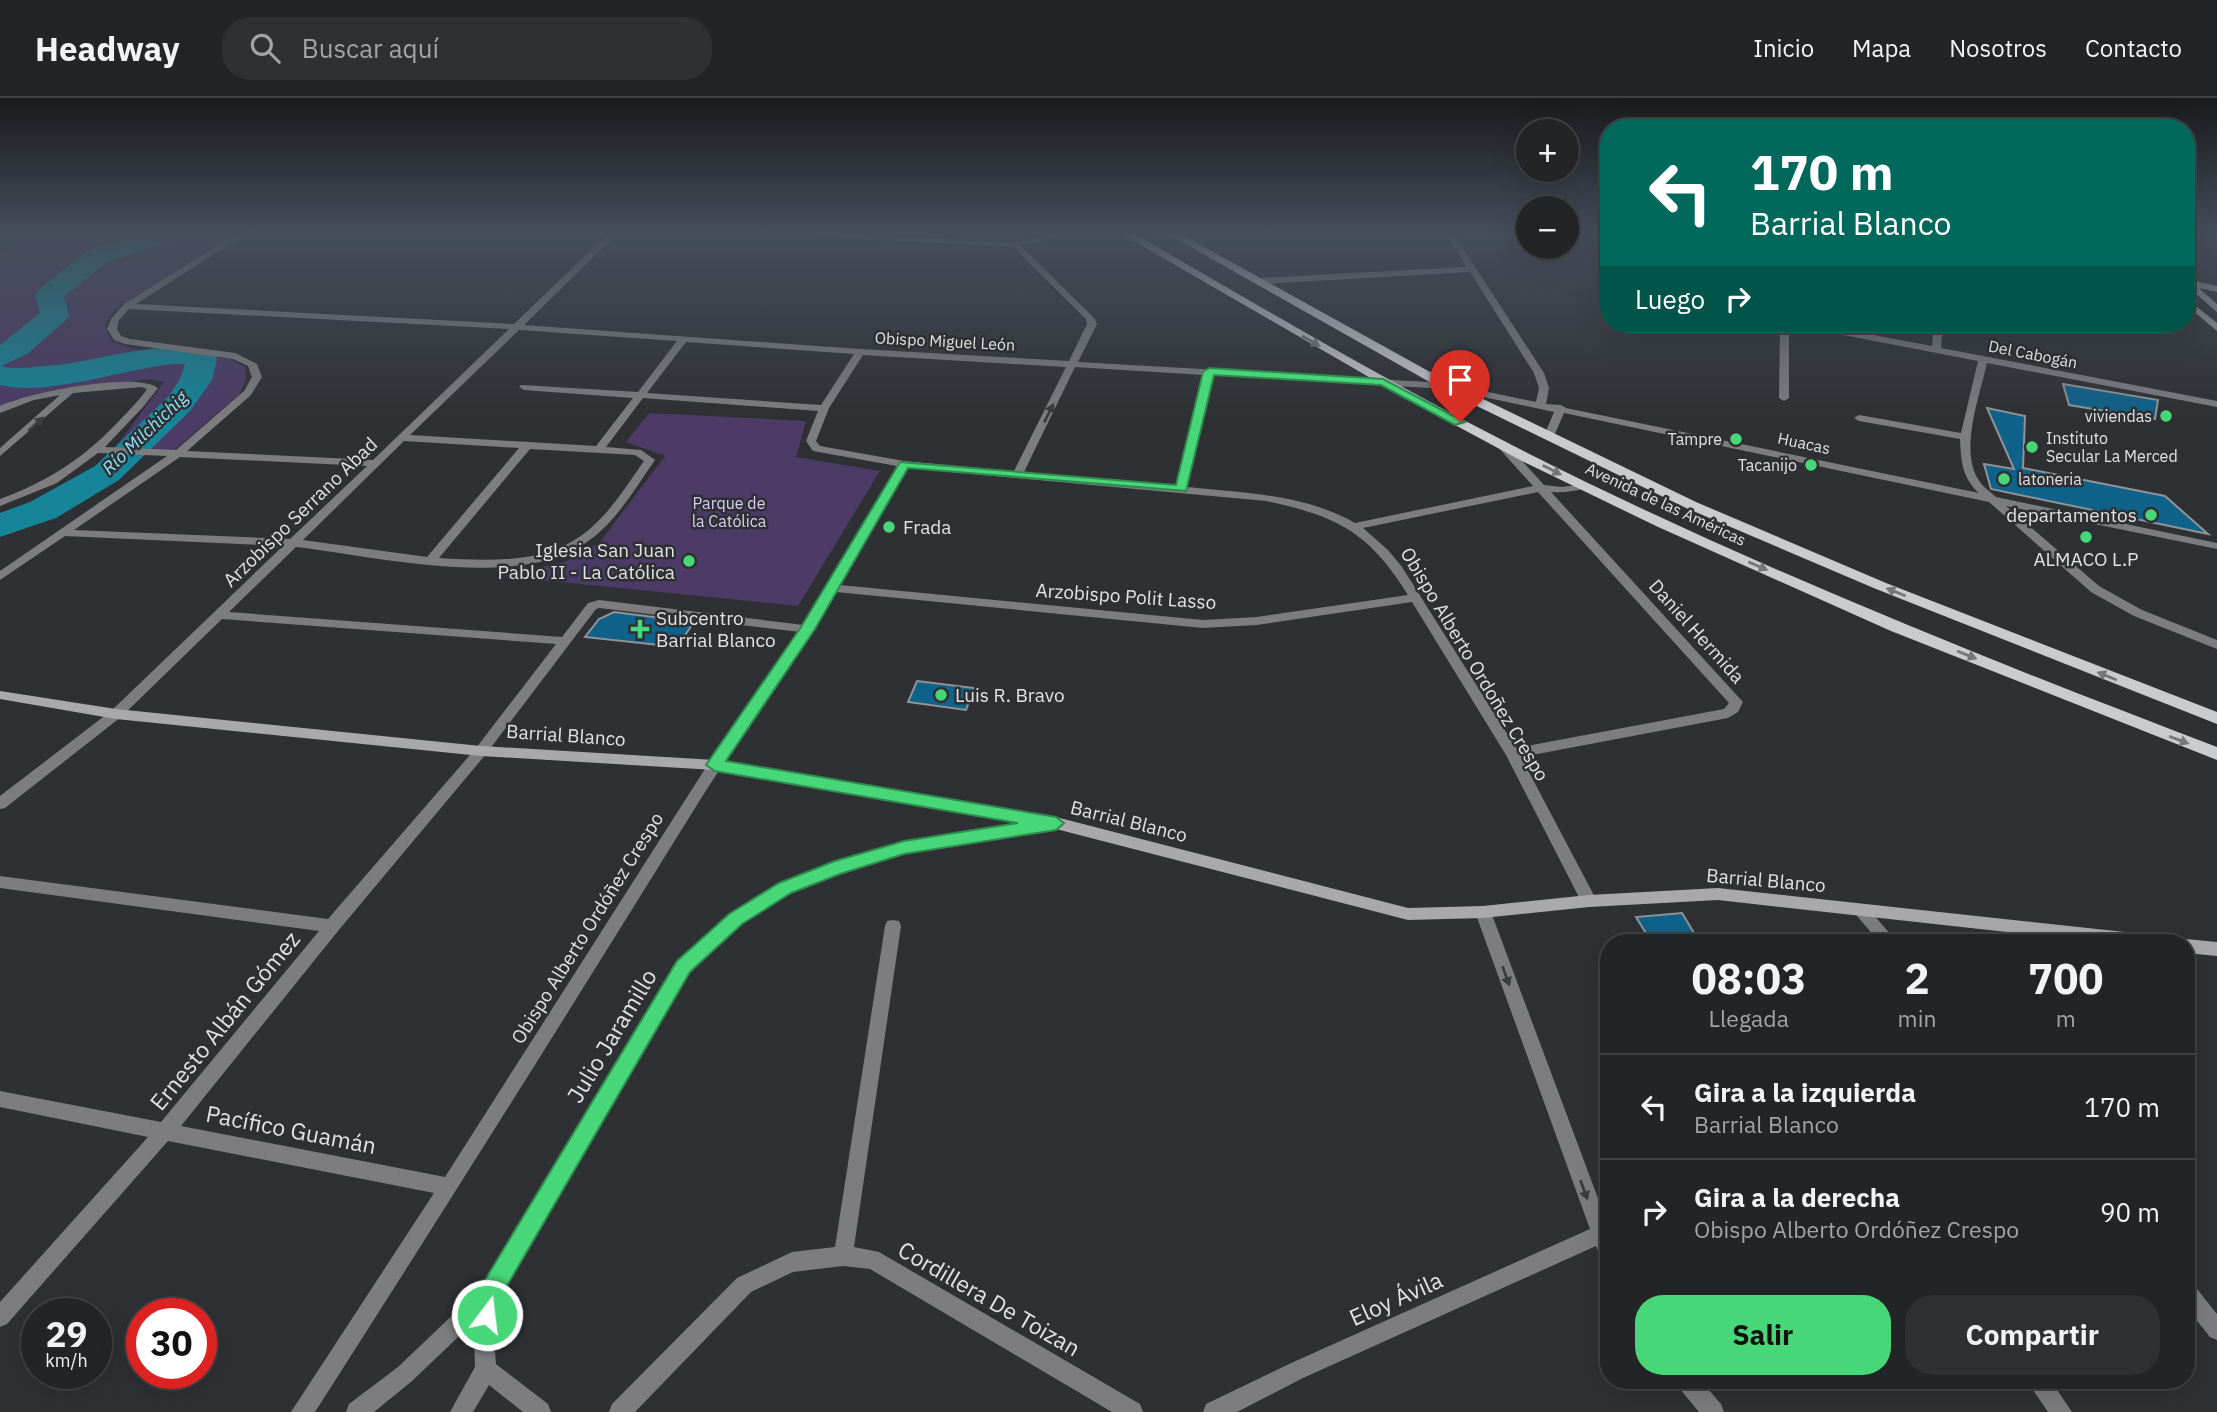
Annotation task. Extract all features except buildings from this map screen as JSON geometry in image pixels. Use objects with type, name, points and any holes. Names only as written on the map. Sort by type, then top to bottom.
[{"type":"main road","name":"Avenida de las Américas","points":[[1231,294],[1383,382],[1583,486],[1891,624],[2217,754]]},
{"type":"main road","name":"Avenida de las Américas","points":[[1284,294],[1446,386],[1691,505],[1868,580],[2217,718]]},
{"type":"street","points":[[0,576],[180,452],[248,393],[257,377],[252,364],[235,356],[143,345],[117,338],[112,329],[115,319],[127,306],[146,294]]},
{"type":"street","name":"Arzobispo Serrano Abad","points":[[0,804],[116,714],[217,615],[296,543],[550,294]]},
{"type":"street","points":[[1018,473],[1074,364],[1092,321],[1065,294]]},
{"type":"street","points":[[1488,294],[1539,373],[1544,388],[1541,404]]},
{"type":"street","points":[[2198,294],[2217,309]]},
{"type":"street","points":[[2200,294],[2217,298]]},
{"type":"street","name":"Obispo Miguel León","points":[[127,306],[516,327],[860,352],[1383,382]]},
{"type":"street","points":[[2195,309],[2217,328]]},
{"type":"street","points":[[1784,333],[1784,398]]},
{"type":"street","name":"Del Cabogán","points":[[1848,333],[2217,404]]},
{"type":"street","points":[[1936,350],[1938,333]]},
{"type":"street","points":[[599,449],[684,338]]},
{"type":"street","points":[[524,387],[824,408],[860,352]]},
{"type":"street","points":[[1983,360],[1965,437],[1966,465],[1976,484],[2095,589],[2137,613],[2217,645]]},
{"type":"street","points":[[1181,489],[1209,372]]},
{"type":"street","name":"Huacas","points":[[1383,382],[1446,386],[1541,404],[2217,546]]},
{"type":"street","points":[[0,410],[19,400],[69,392],[142,384],[153,388],[98,450],[44,488],[0,503]]},
{"type":"street","points":[[0,453],[69,392]]},
{"type":"street","name":"Obispo Alberto Ordoñez Crespo","points":[[824,408],[811,441],[817,449],[904,464],[1266,498],[1305,505],[1356,526],[1380,546],[1416,598],[1512,754],[1589,901]]},
{"type":"street","points":[[1549,436],[1561,408]]},
{"type":"street","points":[[1859,418],[1965,437]]},
{"type":"street","points":[[65,533],[296,543],[431,561],[494,563],[528,560],[578,544],[598,528],[650,460],[637,452],[401,438]]},
{"type":"street","name":"Daniel Hermida","points":[[1500,443],[1736,702],[1728,713],[1512,754]]},
{"type":"street","points":[[431,561],[526,447]]},
{"type":"street","points":[[98,450],[376,463]]},
{"type":"street","name":"Obispo Alberto Ordóñez Crespo","points":[[302,1412],[449,1186],[715,765],[808,629],[904,464]]},
{"type":"street","points":[[1356,526],[1540,488],[1562,490],[1583,486]]},
{"type":"street","name":"Arzobispo Polit Lasso","points":[[833,588],[1203,624],[1257,621],[1416,598]]},
{"type":"street","name":"Ernesto Albán Gómez","points":[[0,1317],[166,1130],[332,926],[481,751],[567,640],[586,610],[599,604],[808,629]]},
{"type":"street","points":[[217,615],[567,640]]},
{"type":"street","name":"Barrial Blanco","points":[[0,695],[116,714],[481,751],[715,765],[1056,823],[1408,914],[1483,912],[1589,901],[1718,894],[2080,934]]},
{"type":"street","name":"Julio Jaramillo","points":[[357,1412],[405,1374],[490,1293],[684,967],[735,919],[785,888],[835,868],[904,848],[1056,823]]},
{"type":"street","points":[[0,882],[332,926]]},
{"type":"street","points":[[1860,910],[1882,934]]},
{"type":"street","points":[[1483,912],[1600,1231]]},
{"type":"street","points":[[843,1256],[893,926]]},
{"type":"street","points":[[2195,947],[2217,949]]},
{"type":"street","name":"Pacífico Guamán","points":[[0,1099],[449,1186]]},
{"type":"street","name":"Eloy Ávila","points":[[1214,1412],[1296,1371],[1600,1244]]},
{"type":"street","name":"Cordillera De Toizan","points":[[620,1412],[744,1285],[792,1262],[843,1256],[872,1259],[1132,1412]]},
{"type":"street","points":[[461,1412],[486,1369],[484,1338],[490,1293]]},
{"type":"street","points":[[2195,1302],[2217,1330]]},
{"type":"street","points":[[486,1369],[540,1412]]},
{"type":"street","points":[[1694,1389],[1713,1412]]},
{"type":"street","points":[[2044,1389],[2061,1412]]},
{"type":"green space","points":[[0,294],[139,294],[120,306],[109,318],[106,330],[111,341],[133,349],[231,359],[245,367],[246,379],[240,394],[173,451],[114,449],[164,382],[148,379],[18,399],[0,407]]},
{"type":"green space","name":"Parque de la Católica","points":[[649,413],[806,421],[796,457],[880,471],[798,606],[501,576],[568,561],[600,542],[665,456],[626,442]]},
{"type":"waterway","name":"Río Milchichig","points":[[0,357],[16,348],[55,315],[50,294]]},
{"type":"waterway","name":"Río Milchichig","points":[[0,375],[11,378],[67,374],[175,354],[202,359],[196,380],[179,404],[107,473],[43,510],[0,526]]},
{"type":"place","name":"viviendas","points":[[2166,416]]},
{"type":"place","name":"Tampre","points":[[1736,439]]},
{"type":"place","name":"Instituto Secular La Merced","points":[[2032,447]]},
{"type":"place","name":"Tacanijo","points":[[1811,465]]},
{"type":"place","name":"latoneria","points":[[2004,479]]},
{"type":"place","name":"departamentos","points":[[2151,515]]},
{"type":"place","name":"Frada","points":[[889,527]]},
{"type":"place","name":"ALMACO L.P","points":[[2086,537]]},
{"type":"place","name":"Iglesia San Juan Pablo II - La Católica","points":[[689,561]]},
{"type":"place","name":"Subcentro Barrial Blanco","points":[[640,629]]},
{"type":"place","name":"Luis R. Bravo","points":[[941,695]]},
{"type":"route","points":[[487,1315],[490,1293],[684,967],[735,919],[785,888],[835,868],[904,848],[1056,823],[715,765],[808,629],[904,464],[1181,489],[1209,372],[1383,382],[1460,422]]}]
